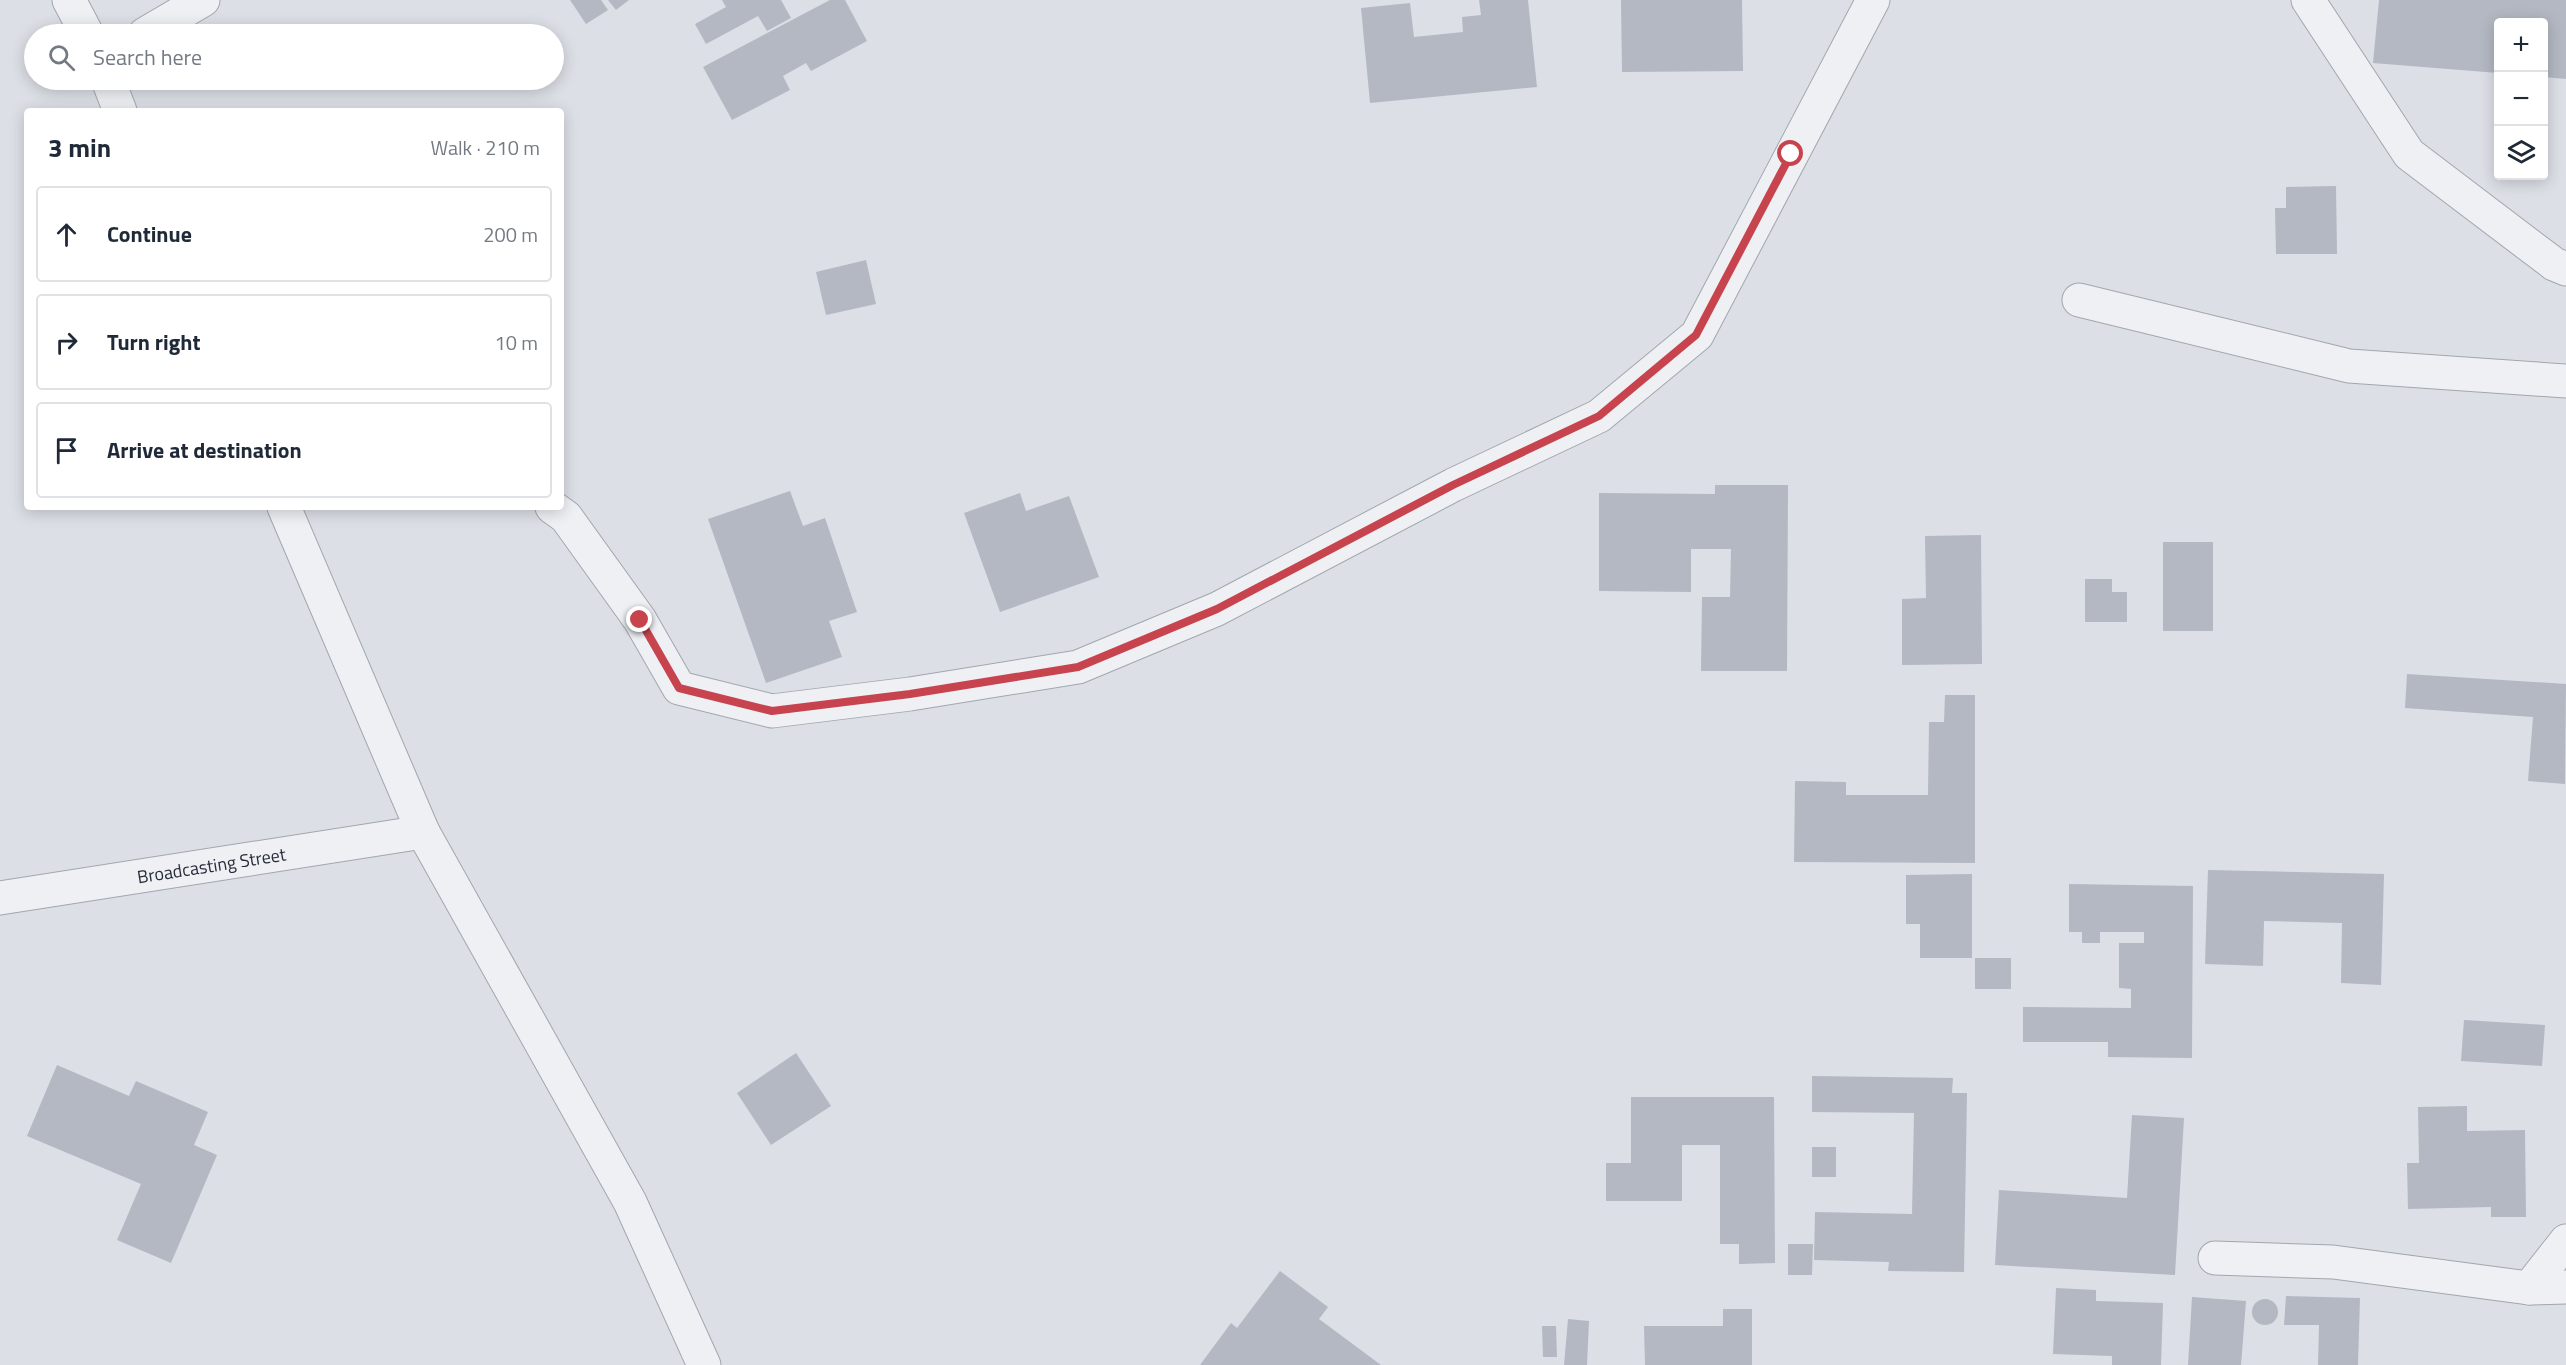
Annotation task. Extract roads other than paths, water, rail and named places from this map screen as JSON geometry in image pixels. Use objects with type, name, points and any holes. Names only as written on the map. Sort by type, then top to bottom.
[{"type":"street","points":[[69,0],[82,24]]},
{"type":"street","points":[[162,24],[203,0]]},
{"type":"street","points":[[556,510],[566,517],[640,620],[679,688],[772,711],[910,694],[1078,667],[1217,609],[1453,485],[1599,416],[1696,335],[1873,0]]},
{"type":"street","points":[[2308,0],[2409,154],[2554,264],[2566,269]]},
{"type":"street","points":[[112,90],[119,108]]},
{"type":"street","points":[[2079,300],[2349,366],[2566,381]]},
{"type":"street","points":[[285,510],[423,832],[630,1202],[704,1365]]},
{"type":"street","name":"Broadcasting Street","points":[[0,898],[423,832]]},
{"type":"street","points":[[2529,1288],[2566,1240]]},
{"type":"street","points":[[2215,1257],[2333,1262],[2529,1288],[2566,1287]]}]
